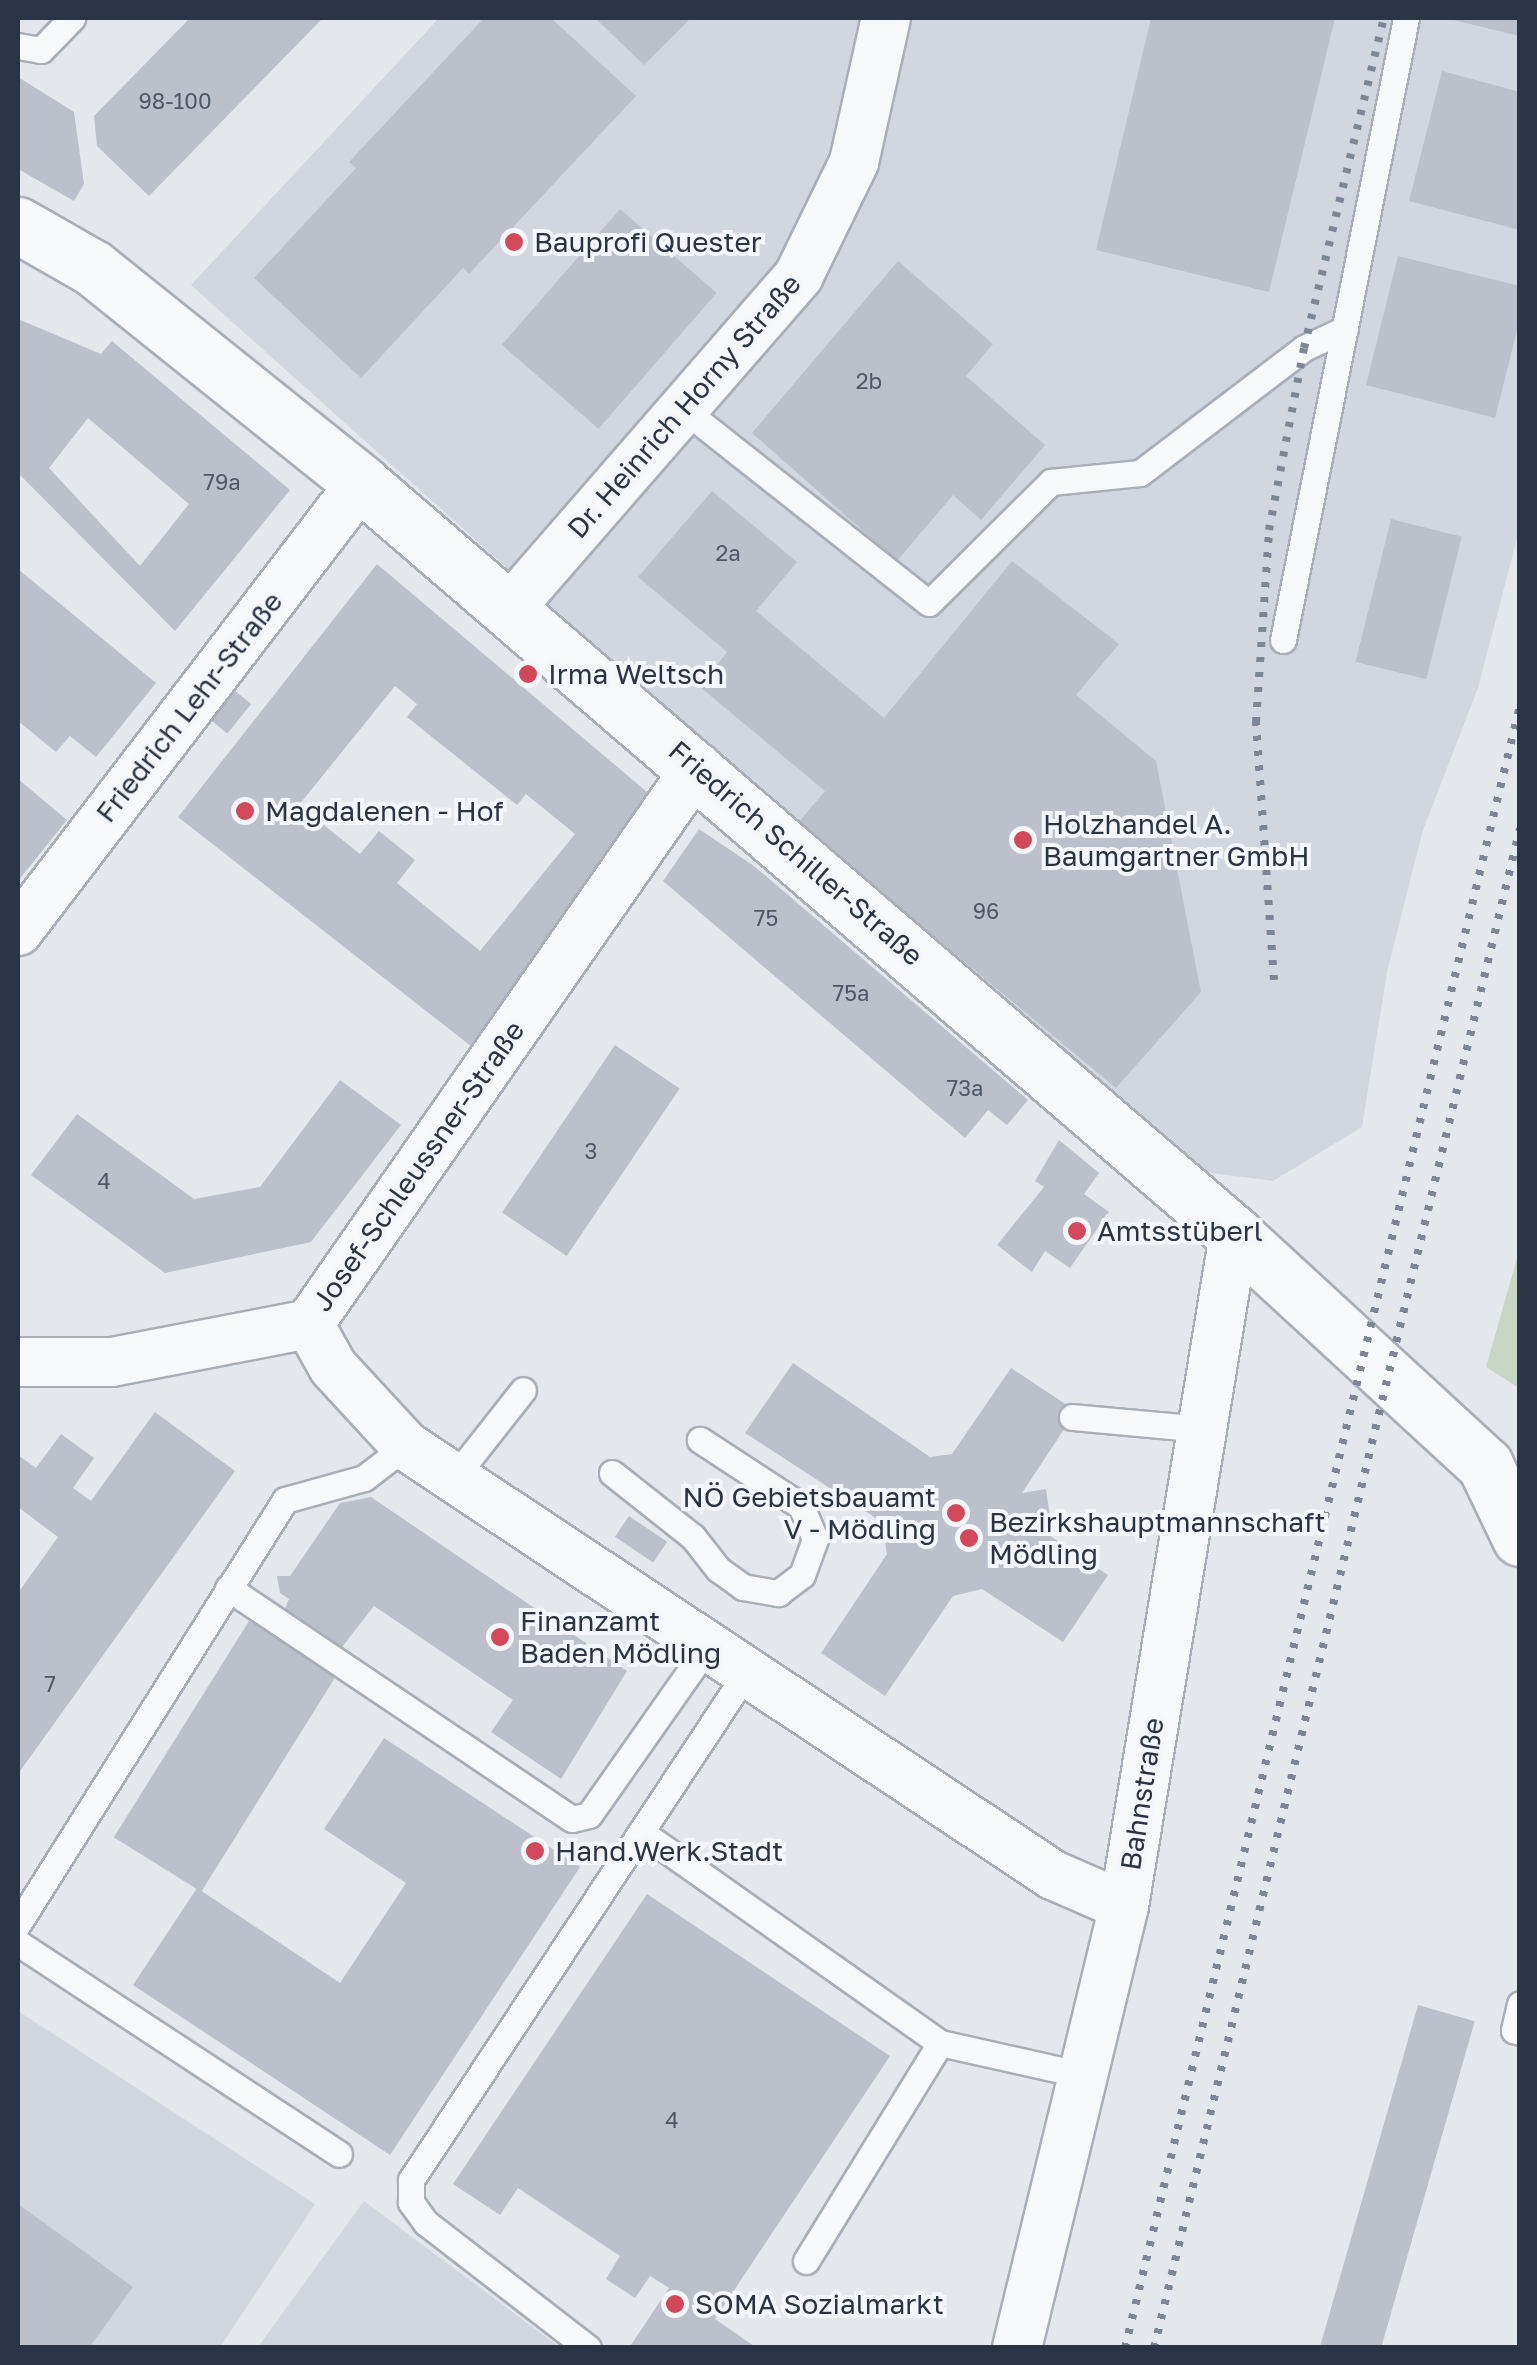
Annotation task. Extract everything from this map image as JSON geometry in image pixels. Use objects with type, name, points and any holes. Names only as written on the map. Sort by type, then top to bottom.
[{"type":"street","name":"Dr. Heinrich Horny Straße","points":[[510,608],[799,274],[854,162],[886,18]]},
{"type":"street","name":"Friedrich Schiller-Straße","points":[[18,225],[94,268],[360,483],[697,767],[1234,1234],[1485,1466],[1516,1522]]},
{"type":"street","name":"Friedrich Lehr-Straße","points":[[18,931],[360,483]]},
{"type":"street","name":"Josef-Schleussner-Straße","points":[[18,1362],[112,1362],[309,1324],[697,767]]},
{"type":"street","name":"Bahnstraße","points":[[1018,2348],[1124,1906],[1234,1234]]},
{"type":"street","points":[[309,1324],[333,1367],[406,1446],[452,1480],[709,1644],[1053,1876],[1124,1906]]},
{"type":"lane","points":[[18,46],[41,50],[72,18]]},
{"type":"lane","points":[[1283,640],[1406,18]]},
{"type":"lane","points":[[683,409],[929,603],[1051,482],[1140,472],[1304,348],[1344,329]]},
{"type":"lane","points":[[452,1480],[523,1390]]},
{"type":"lane","points":[[1072,1416],[1204,1429]]},
{"type":"lane","points":[[612,1473],[693,1537],[718,1568],[743,1586],[778,1593],[802,1575],[814,1539],[800,1506],[700,1440]]},
{"type":"lane","points":[[18,1924],[286,1500],[364,1478],[406,1446]]},
{"type":"lane","points":[[228,1588],[572,1819],[589,1814],[709,1644]]},
{"type":"lane","points":[[588,2348],[426,2222],[409,2190],[748,1670]]},
{"type":"lane","points":[[641,1832],[940,2043],[1083,2075]]},
{"type":"lane","points":[[18,1942],[339,2154]]},
{"type":"lane","points":[[1520,2004],[1514,2030],[1520,2032]]},
{"type":"lane","points":[[806,2261],[940,2043]]},
{"type":"shaded area","points":[[439,18],[1519,18],[1519,531],[1478,688],[1423,830],[1387,972],[1362,1127],[1273,1181],[1195,1171],[784,816],[191,285]]},
{"type":"shaded area","points":[[18,2011],[315,2204],[220,2347],[18,2347]]},
{"type":"shaded area","points":[[364,2201],[559,2347],[258,2347]]},
{"type":"green space","points":[[1519,1251],[1520,1388],[1486,1367]]},
{"type":"building","points":[[190,18],[323,18],[149,196],[97,146],[94,116]]},
{"type":"building","points":[[484,18],[551,18],[636,96],[469,274],[463,268],[361,378],[254,278],[356,168],[349,162]]},
{"type":"building","points":[[595,18],[691,18],[644,65]]},
{"type":"building","points":[[1151,18],[1335,18],[1269,292],[1096,250]]},
{"type":"building","points":[[1520,18],[1520,36],[1449,19]]},
{"type":"building","points":[[1442,71],[1520,92],[1520,230],[1409,201]]},
{"type":"building","points":[[18,77],[74,112],[84,184],[74,201],[18,169]]},
{"type":"building","points":[[620,209],[717,293],[599,429],[502,345]]},
{"type":"building","points":[[1398,256],[1520,286],[1520,318],[1495,418],[1366,385]]},
{"type":"building","points":[[898,261],[993,344],[966,376],[1045,445],[981,520],[953,495],[897,561],[752,433]]},
{"type":"building","points":[[18,319],[101,354],[112,341],[290,490],[175,631],[18,473]],"holes":[[[88,418],[189,504],[140,566],[49,468]]]},
{"type":"building","points":[[712,491],[797,562],[756,611],[884,718],[1012,561],[1119,644],[1076,695],[1156,761],[1201,992],[1116,1088],[798,823],[825,791],[700,687],[727,652],[638,577]]},
{"type":"building","points":[[1391,519],[1462,537],[1426,679],[1355,662]]},
{"type":"building","name":"Magdalenen - Hof","points":[[377,564],[647,792],[476,1050],[178,817]],"holes":[[[395,686],[417,704],[407,717],[517,805],[526,794],[575,834],[480,951],[397,883],[415,860],[379,831],[360,854],[299,805]]]},
{"type":"building","points":[[18,569],[156,683],[96,757],[70,736],[56,752],[18,721]]},
{"type":"building","points":[[224,682],[251,704],[227,734],[200,712]]},
{"type":"building","points":[[18,779],[67,820],[18,881]]},
{"type":"building","points":[[699,829],[754,866],[1028,1100],[1007,1125],[988,1110],[965,1138],[663,881]]},
{"type":"building","points":[[615,1045],[680,1089],[567,1256],[502,1212]]},
{"type":"building","points":[[340,1080],[401,1125],[311,1242],[165,1273],[31,1175],[77,1114],[194,1199],[260,1187]]},
{"type":"building","points":[[1059,1140],[1099,1173],[1084,1194],[1109,1212],[1070,1268],[1045,1251],[1032,1272],[997,1245],[1044,1187],[1035,1181]]},
{"type":"building","name":"Bezirkshauptmannschaft Mödling","points":[[793,1363],[930,1457],[952,1454],[1011,1368],[1076,1411],[1022,1493],[1046,1489],[1050,1516],[1025,1519],[1108,1575],[1063,1642],[982,1589],[953,1596],[885,1696],[821,1653],[887,1554],[882,1522],[745,1433]]},
{"type":"building","points":[[155,1412],[235,1471],[18,1774],[18,1593],[58,1537],[18,1507],[18,1455],[36,1468],[61,1434],[94,1458],[73,1488],[91,1501]]},
{"type":"building","name":"Finanzamt Baden Mödling","points":[[371,1497],[627,1671],[561,1779],[491,1732],[513,1700],[374,1606],[338,1652],[280,1620],[289,1599],[280,1593],[277,1576],[290,1576],[340,1503]]},
{"type":"building","points":[[629,1516],[667,1542],[653,1562],[615,1537]]},
{"type":"building","points":[[249,1621],[336,1676],[201,1892],[114,1837]]},
{"type":"building","points":[[384,1738],[580,1867],[390,2155],[133,1985],[197,1888],[340,1983],[406,1883],[324,1829]]},
{"type":"building","points":[[647,1894],[890,2056],[715,2319],[757,2348],[629,2348],[669,2288],[650,2276],[635,2298],[606,2279],[620,2256],[518,2188],[500,2215],[453,2184]]},
{"type":"building","points":[[1418,2005],[1475,2021],[1381,2348],[1320,2345]]},
{"type":"building","points":[[18,2204],[133,2287],[89,2348],[18,2348]]},
{"type":"railway","points":[[1274,980],[1256,722],[1269,530],[1304,348],[1384,18]]},
{"type":"railway","points":[[1125,2348],[1520,705]]},
{"type":"railway","points":[[1154,2348],[1520,828]]},
{"type":"place","name":"Bauprofi Quester","points":[[514,242]]},
{"type":"place","name":"Irma Weltsch","points":[[528,674]]},
{"type":"place","name":"Magdalenen - Hof","points":[[245,811]]},
{"type":"place","name":"Holzhandel A. Baumgartner GmbH","points":[[1023,840]]},
{"type":"place","name":"Amtsstüberl","points":[[1077,1231]]},
{"type":"place","name":"NÖ Gebietsbauamt V - Mödling","points":[[956,1513]]},
{"type":"place","name":"Bezirkshauptmannschaft Mödling","points":[[969,1538]]},
{"type":"place","name":"Finanzamt Baden Mödling","points":[[500,1637]]},
{"type":"place","name":"Hand.Werk.Stadt","points":[[535,1851]]},
{"type":"place","name":"SOMA Sozialmarkt","points":[[675,2304]]}]
